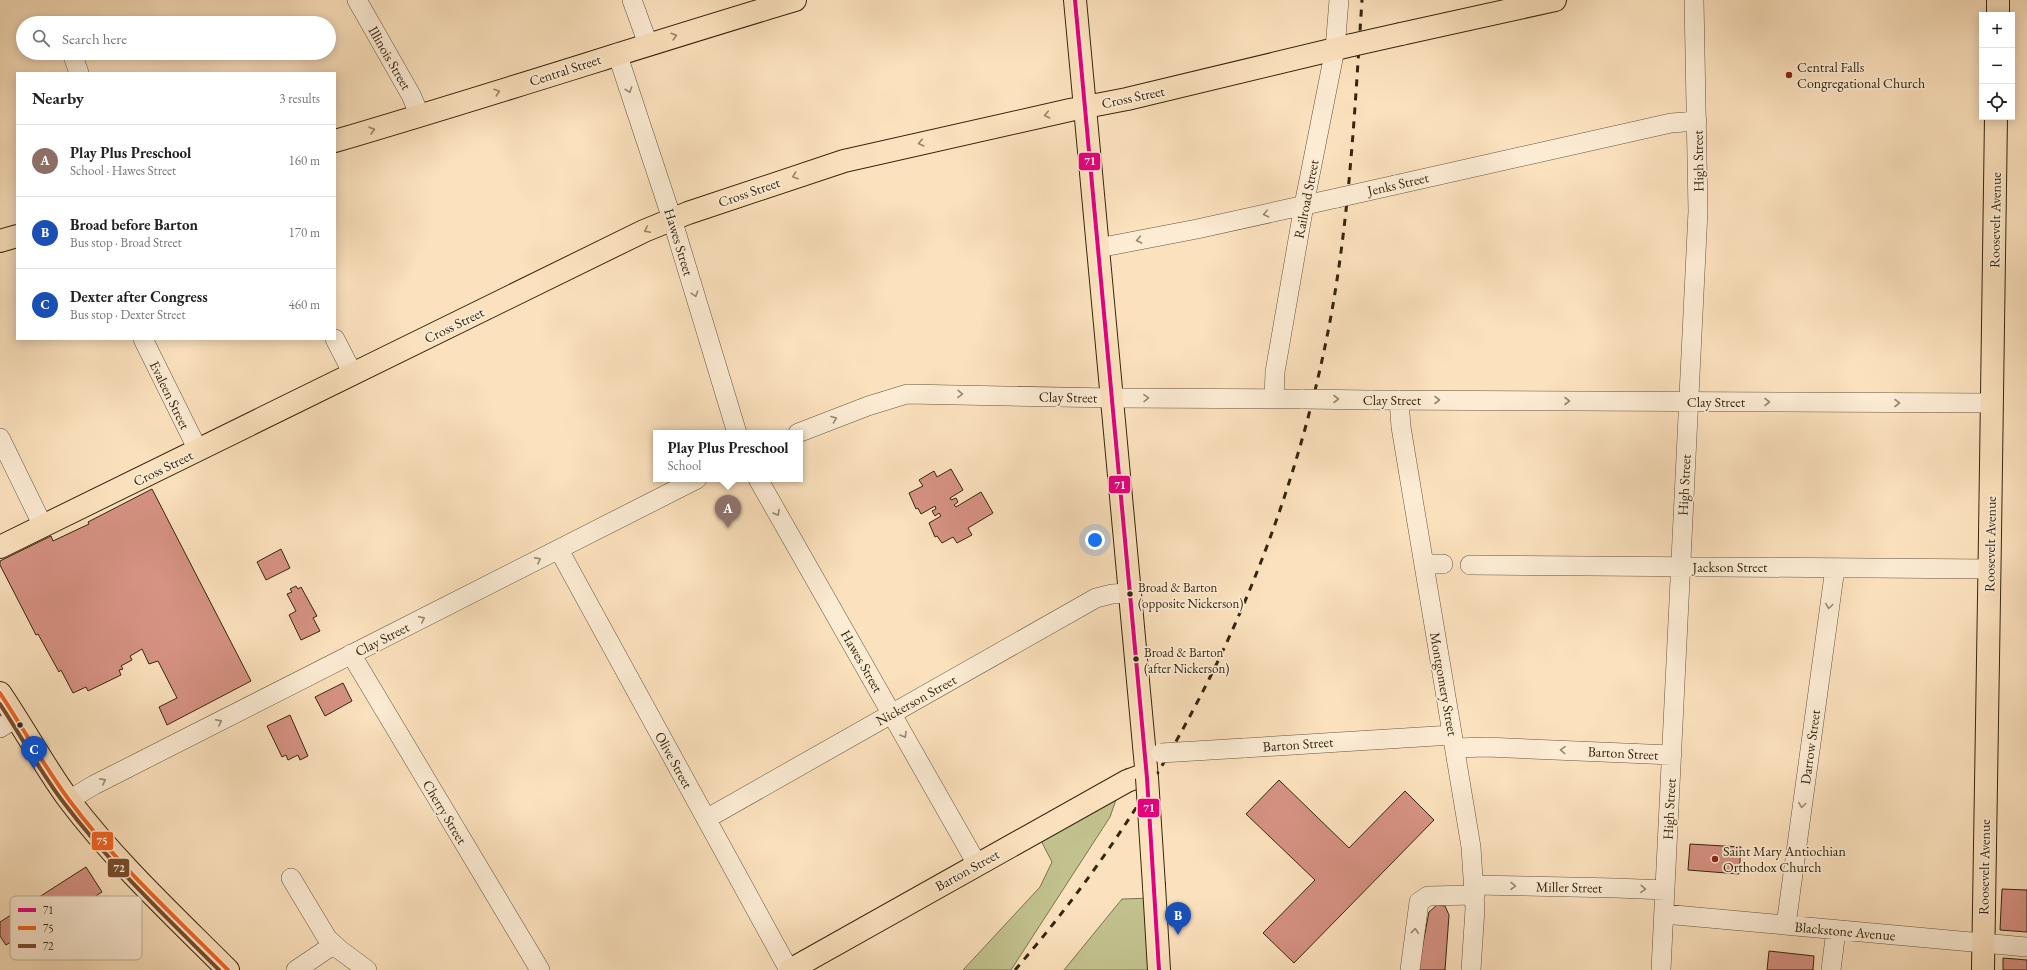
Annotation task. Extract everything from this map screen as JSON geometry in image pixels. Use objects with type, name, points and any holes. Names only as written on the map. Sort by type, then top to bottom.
[{"type":"main road","name":"Central Street","points":[[336,141],[420,116],[616,53],[795,0]]},
{"type":"main road","points":[[1075,0],[1130,593],[1150,765],[1154,886],[1159,970]]},
{"type":"main road","name":"Cross Street","points":[[0,548],[352,374],[672,219],[844,161],[1127,99],[1534,2],[1555,0]]},
{"type":"main road","points":[[1998,0],[1998,12]]},
{"type":"main road","name":"Roosevelt Avenue","points":[[1983,970],[1993,403],[1996,120]]},
{"type":"main road","points":[[0,241],[16,236]]},
{"type":"main road","points":[[0,693],[8,723],[69,800],[117,858],[228,970]]},
{"type":"main road","name":"Barton Street","points":[[789,970],[1118,786],[1150,765]]},
{"type":"street","name":"Illinois Street","points":[[357,0],[410,95],[420,116]]},
{"type":"street","points":[[632,0],[648,44]]},
{"type":"street","name":"Railroad Street","points":[[1274,399],[1275,372],[1304,205],[1344,47],[1339,0]]},
{"type":"street","name":"High Street","points":[[1661,970],[1698,211],[1694,0]]},
{"type":"street","name":"Hawes Street","points":[[616,53],[672,219],[736,430]]},
{"type":"street","points":[[74,60],[79,72]]},
{"type":"street","name":"Jenks Street","points":[[1098,248],[1197,229],[1671,123],[1697,122]]},
{"type":"street","name":"Evaleen Street","points":[[143,340],[198,450]]},
{"type":"street","points":[[335,340],[352,374]]},
{"type":"street","name":"Clay Street","points":[[803,431],[868,406],[907,394],[1112,398],[1993,403]]},
{"type":"street","name":"Montgomery Street","points":[[1399,400],[1401,427],[1469,828],[1474,890],[1471,970]]},
{"type":"street","points":[[0,438],[43,526]]},
{"type":"street","name":"Clay Street","points":[[69,800],[94,785],[691,482]]},
{"type":"street","name":"Hawes Street","points":[[760,482],[977,864]]},
{"type":"street","name":"Olive Street","points":[[558,550],[789,970]]},
{"type":"street","points":[[1424,564],[1443,564]]},
{"type":"street","name":"Jackson Street","points":[[1470,565],[1990,569]]},
{"type":"street","name":"Darrow Street","points":[[1786,925],[1835,568]]},
{"type":"street","name":"Nickerson Street","points":[[706,819],[1096,598],[1112,594],[1130,593]]},
{"type":"street","name":"Cherry Street","points":[[351,654],[540,970]]},
{"type":"street","name":"Barton Street","points":[[1150,765],[1244,748],[1454,741],[1486,746],[1672,755]]},
{"type":"street","points":[[291,878],[327,938],[333,945],[367,970]]},
{"type":"street","name":"Miller Street","points":[[1410,970],[1420,902],[1428,896],[1474,890],[1616,888],[1665,890]]},
{"type":"street","name":"Blackstone Avenue","points":[[1664,914],[2027,947]]},
{"type":"street","points":[[1831,970],[1836,930]]},
{"type":"street","points":[[296,970],[333,945]]},
{"type":"green space","points":[[1127,768],[1110,817],[1011,970],[963,970],[1040,887],[1052,862],[1035,829]]},
{"type":"green space","points":[[1154,898],[1159,970],[1064,970],[1122,899]]},
{"type":"building","points":[[951,469],[963,490],[950,498],[951,500],[956,498],[958,502],[954,505],[956,507],[981,492],[993,513],[968,528],[972,535],[957,543],[953,537],[942,543],[937,536],[935,537],[929,523],[941,516],[939,513],[935,516],[932,511],[936,509],[935,506],[921,514],[918,508],[916,509],[909,493],[923,486],[919,480],[934,471],[937,477]]},
{"type":"building","points":[[152,489],[251,681],[167,725],[159,707],[177,698],[158,661],[149,664],[142,649],[130,656],[132,660],[121,666],[123,669],[119,670],[121,675],[88,691],[86,687],[73,693],[61,670],[59,672],[38,634],[36,635],[0,565],[0,561],[51,536],[53,541],[89,524],[88,522]]},
{"type":"building","points":[[281,549],[290,568],[266,580],[257,562]]},
{"type":"building","points":[[296,586],[298,589],[301,587],[317,616],[313,618],[320,631],[301,640],[289,615],[296,611],[287,594],[292,592],[290,589]]},
{"type":"building","points":[[343,683],[352,701],[325,716],[315,697]]},
{"type":"building","points":[[290,715],[308,756],[300,760],[298,755],[288,760],[286,755],[282,757],[267,726]]},
{"type":"building","points":[[1279,780],[1349,848],[1405,791],[1434,820],[1294,963],[1263,933],[1315,880],[1246,814]]},
{"type":"building","name":"Saint Mary Antiochian Orthodox Church","points":[[1690,844],[1741,847],[1739,874],[1688,870]]},
{"type":"building","points":[[86,867],[102,892],[96,896],[41,896]]},
{"type":"building","points":[[2002,889],[2027,890],[2027,932],[2000,930]]},
{"type":"building","points":[[1437,905],[1445,906],[1449,915],[1445,970],[1418,970],[1429,912]]},
{"type":"building","points":[[10,916],[10,942],[6,945],[0,936],[0,922]]},
{"type":"building","points":[[1769,951],[1814,956],[1813,970],[1767,970]]},
{"type":"building","points":[[2003,958],[2027,960],[2027,970],[2003,970]]},
{"type":"railway","points":[[1015,970],[1073,898],[1126,823],[1174,745],[1216,664],[1254,580],[1285,494],[1311,406],[1338,277],[1351,158],[1362,0]]},
{"type":"transit line","name":"71","points":[[1075,0],[1147,778],[1159,970]]},
{"type":"transit line","name":"75","points":[[0,693],[51,774],[87,823],[145,888],[228,970]]},
{"type":"transit line","name":"72","points":[[0,704],[47,779],[82,826],[119,869],[219,970]]},
{"type":"place","name":"Central Falls Congregational Church","points":[[1789,75]]},
{"type":"place","name":"Play Plus Preschool","points":[[728,528]]},
{"type":"place","name":"Broad & Barton (opposite Nickerson)","points":[[1130,594]]},
{"type":"place","name":"Broad & Barton (after Nickerson)","points":[[1136,659]]},
{"type":"place","name":"Dexter after Congress","points":[[34,769]]},
{"type":"place","name":"Saint Mary Antiochian Orthodox Church","points":[[1715,859]]},
{"type":"place","name":"Broad before Barton","points":[[1178,935]]}]
